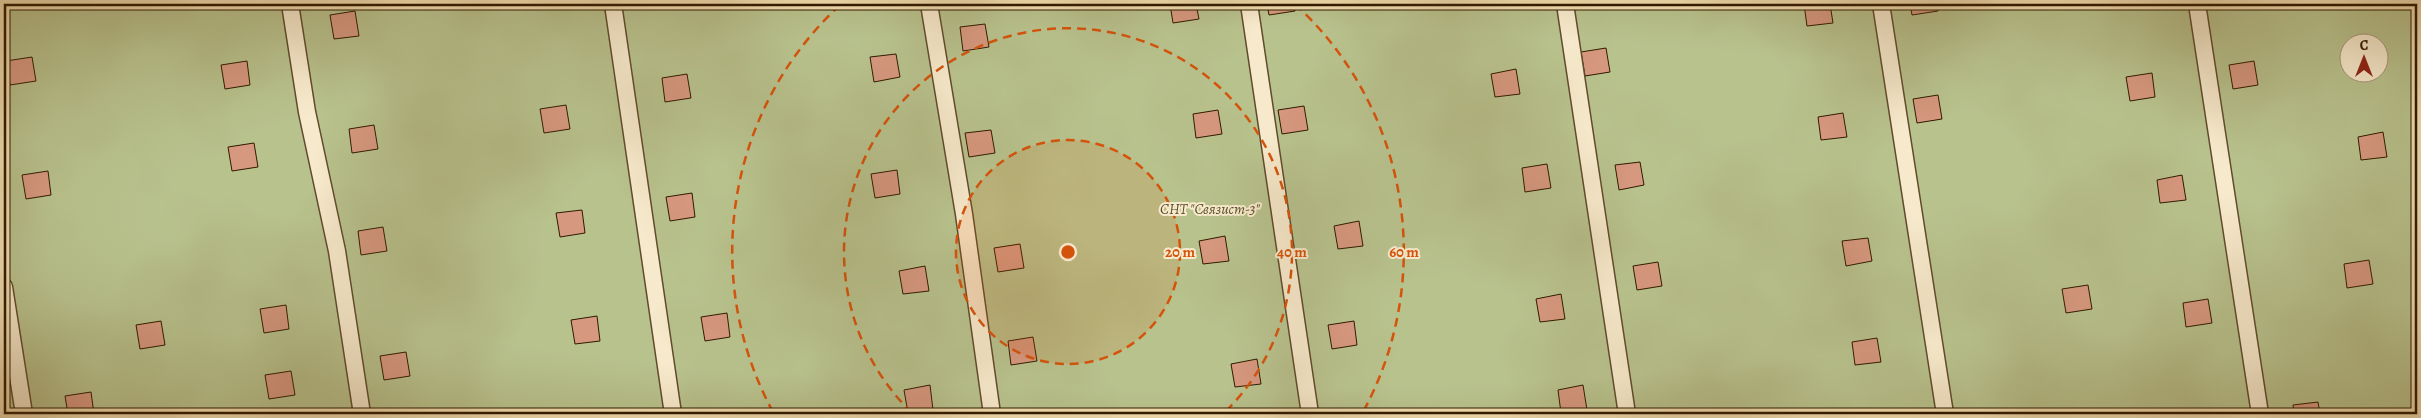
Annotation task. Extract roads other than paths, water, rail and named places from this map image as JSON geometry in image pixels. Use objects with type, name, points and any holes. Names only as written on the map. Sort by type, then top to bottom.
[{"type":"lane","points":[[290,4],[307,112],[337,251],[362,414]]},
{"type":"lane","points":[[613,4],[673,414]]},
{"type":"lane","points":[[929,4],[964,214],[992,414]]},
{"type":"lane","points":[[1249,4],[1310,414]]},
{"type":"lane","points":[[1565,4],[1626,414]]},
{"type":"lane","points":[[1881,4],[1945,414]]},
{"type":"lane","points":[[2197,4],[2260,414]]},
{"type":"lane","points":[[4,287],[24,414]]},
{"type":"park label","name":"СНТ \"Связист-3\"","points":[[1210,209]]}]
